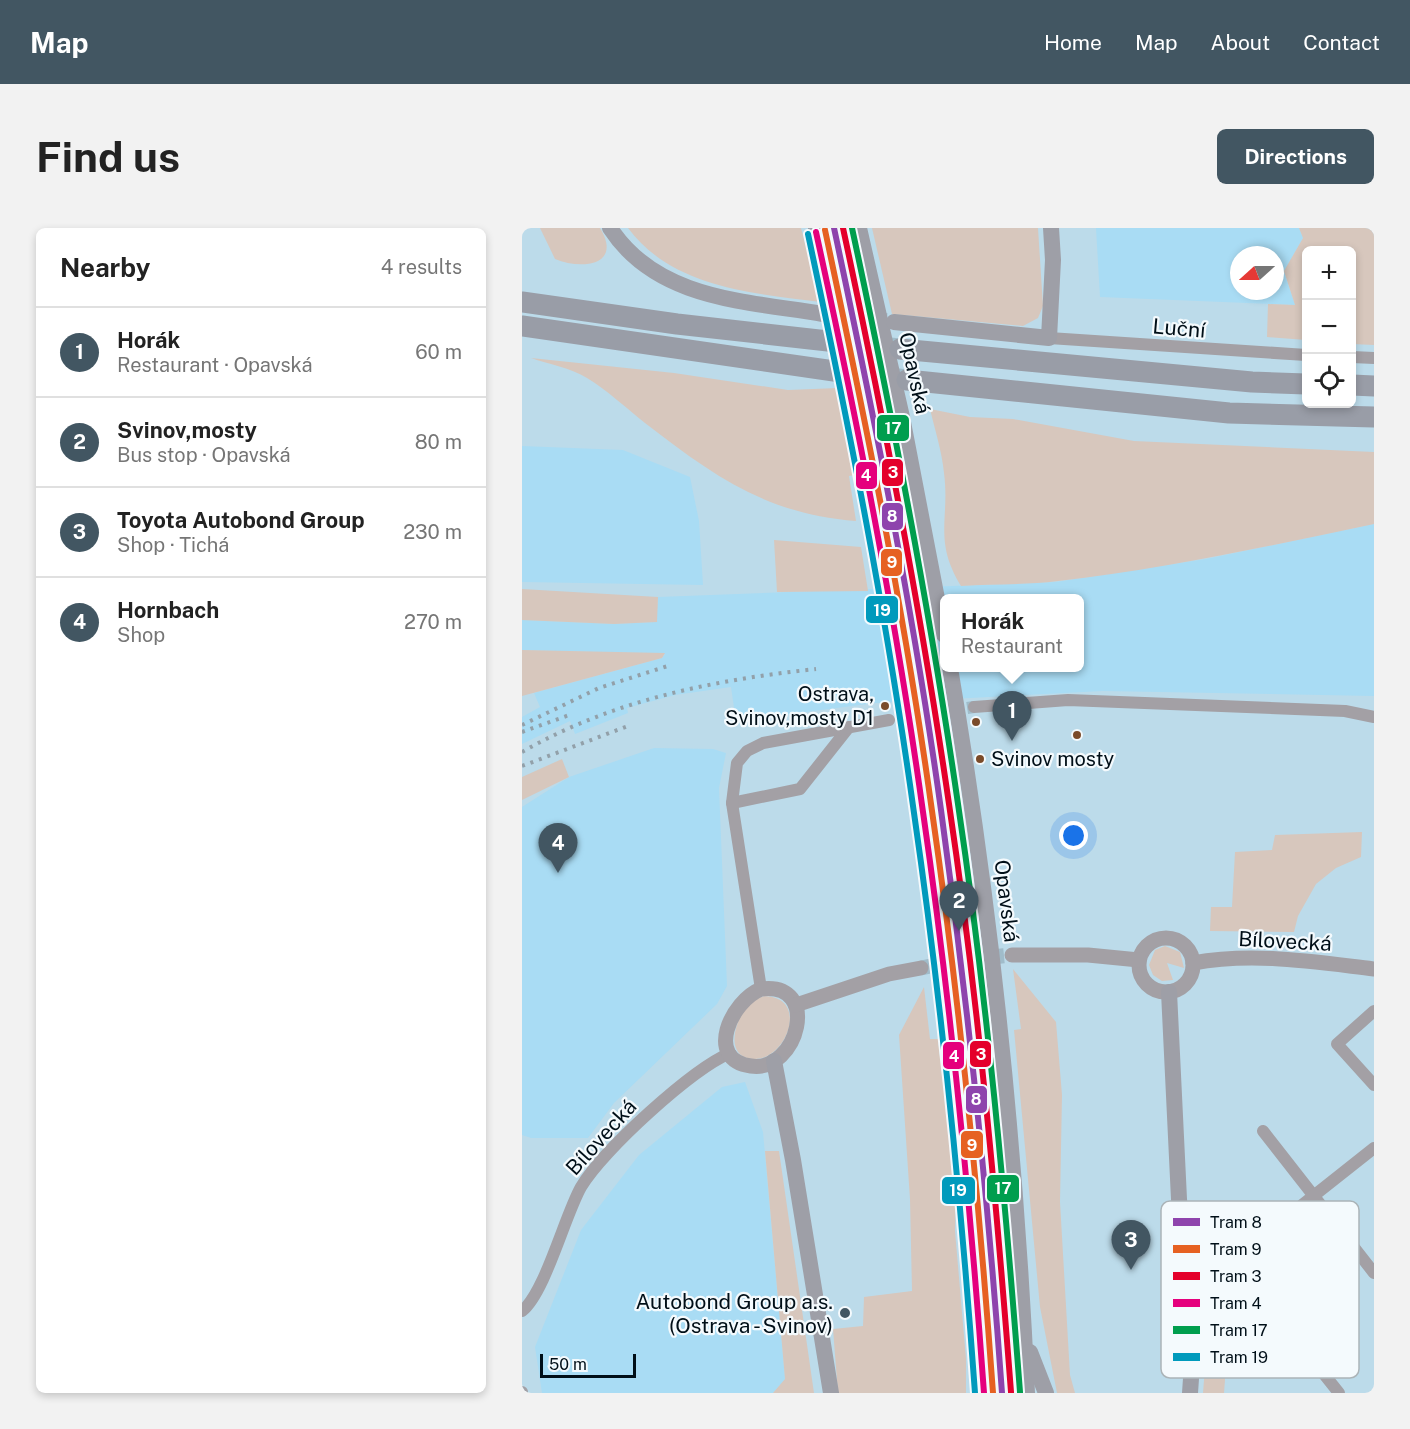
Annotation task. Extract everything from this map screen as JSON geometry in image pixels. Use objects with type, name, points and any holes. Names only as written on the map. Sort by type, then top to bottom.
[{"type":"highway","points":[[522,302],[677,324],[828,341]]},
{"type":"highway","points":[[522,326],[834,370]]},
{"type":"highway","points":[[900,349],[1252,382],[1302,384]]},
{"type":"highway","points":[[907,380],[1228,413],[1374,417]]},
{"type":"highway","points":[[1356,385],[1374,386]]},
{"type":"main road","points":[[610,228],[641,264],[681,286],[726,298],[823,314]]},
{"type":"main road","points":[[816,228],[856,424],[904,713],[949,1038],[981,1388]]},
{"type":"main road","name":"Opavská","points":[[859,228],[902,417],[940,610]]},
{"type":"main road","points":[[894,322],[1049,338],[1053,260],[1051,228]]},
{"type":"main road","name":"Opavská","points":[[951,672],[978,850],[999,1032],[1014,1178],[1027,1393]]},
{"type":"main road","points":[[1168,992],[1179,1201]]},
{"type":"main road","points":[[774,1061],[793,1160],[814,1304],[831,1393]]},
{"type":"main road","points":[[814,1304],[815,1368],[819,1393]]},
{"type":"main road","points":[[1024,1337],[1046,1393]]},
{"type":"main road","points":[[1190,1378],[1190,1393]]},
{"type":"street","name":"Luční","points":[[1049,338],[1302,355]]},
{"type":"street","points":[[1356,357],[1374,358]]},
{"type":"street","points":[[974,708],[1068,700],[1345,711],[1374,717]]},
{"type":"street","points":[[761,988],[732,803],[737,764],[747,750],[763,743],[889,720]]},
{"type":"street","points":[[732,803],[800,789],[849,727]]},
{"type":"street","points":[[1167,937],[1175,939],[1188,948],[1193,963],[1185,984],[1168,992],[1160,992],[1146,983],[1141,976],[1139,960],[1149,944],[1167,937]]},
{"type":"street","points":[[1012,955],[1088,955],[1139,960]]},
{"type":"street","name":"Bílovecká","points":[[1193,963],[1214,959],[1263,957],[1374,969]]},
{"type":"street","points":[[796,1005],[879,977],[921,968]]},
{"type":"street","points":[[761,988],[781,991],[796,1005],[798,1016],[795,1033],[785,1050],[774,1061],[763,1066],[751,1066],[739,1062],[730,1053],[725,1034],[733,1013],[746,996],[761,988]]},
{"type":"street","points":[[1374,1011],[1337,1044],[1374,1085]]},
{"type":"street","name":"Bílovecká","points":[[522,1311],[538,1287],[581,1186],[613,1148],[669,1094],[712,1060],[730,1053]]},
{"type":"street","points":[[1263,1131],[1317,1201]]},
{"type":"street","points":[[1305,1201],[1374,1148]]},
{"type":"street","points":[[1359,1254],[1374,1273]]},
{"type":"street","points":[[1327,1378],[1339,1393]]},
{"type":"shaded area","points":[[540,228],[600,228],[606,241],[606,250],[603,257],[587,264],[555,259]]},
{"type":"shaded area","points":[[628,228],[801,228],[821,302],[741,290],[691,275],[667,264],[646,248]]},
{"type":"shaded area","points":[[872,228],[1038,228],[1043,306],[1038,318],[1023,326],[892,314]]},
{"type":"shaded area","points":[[1096,228],[1299,228],[1303,238],[1284,272],[1295,305],[1100,297]]},
{"type":"shaded area","points":[[1299,228],[1374,228],[1374,345],[1356,344],[1356,246],[1302,246],[1302,340],[1267,337],[1268,304],[1295,305],[1284,271],[1303,238]]},
{"type":"shaded area","points":[[531,358],[674,373],[788,390],[838,388],[855,475],[849,476],[856,521],[795,510],[743,489],[694,460],[587,378]]},
{"type":"shaded area","points":[[930,409],[970,417],[1013,419],[1134,441],[1374,452],[1374,524],[1216,556],[1098,576],[1022,584],[961,586],[947,555],[944,529],[944,473]]},
{"type":"shaded area","points":[[522,446],[623,450],[690,477],[699,521],[703,585],[522,582]]},
{"type":"shaded area","points":[[1374,524],[1374,696],[1103,691],[875,703],[736,721],[731,687],[675,695],[627,708],[628,713],[575,734],[570,721],[522,744],[522,717],[540,707],[534,693],[662,658],[665,654],[522,650],[522,620],[614,624],[656,622],[658,597],[1056,582],[1206,559]]},
{"type":"shaded area","points":[[774,540],[861,547],[868,591],[777,592]]},
{"type":"shaded area","points":[[522,589],[658,597],[657,622],[614,624],[522,620]]},
{"type":"shaded area","points":[[522,650],[665,653],[662,658],[522,696]]},
{"type":"shaded area","points":[[654,748],[713,749],[726,753],[719,788],[727,986],[717,1004],[614,1103],[588,1138],[531,1138],[522,1135],[522,807],[569,777]]},
{"type":"shaded area","points":[[562,759],[569,777],[522,800],[522,777]]},
{"type":"shaded area","points":[[1362,832],[1361,857],[1336,868],[1316,884],[1298,916],[1294,932],[1210,931],[1211,907],[1232,907],[1235,852],[1272,850],[1275,835]]},
{"type":"shaded area","points":[[1165,946],[1180,952],[1184,968],[1167,963],[1173,980],[1162,981],[1153,975],[1149,965],[1155,950]]},
{"type":"shaded area","points":[[1013,969],[1056,1022],[1062,1095],[1060,1202],[1070,1375],[1075,1393],[1057,1393],[1040,1307],[1014,1030],[1021,1029]]},
{"type":"shaded area","points":[[924,987],[930,1039],[938,1039],[956,1197],[955,1231],[966,1359],[966,1393],[838,1393],[833,1329],[863,1326],[864,1297],[912,1291],[910,1199],[899,1035]]},
{"type":"shaded area","points":[[764,996],[778,999],[786,1006],[790,1016],[789,1028],[776,1049],[766,1056],[755,1059],[745,1057],[738,1052],[735,1045],[737,1026],[745,1008],[755,999]]},
{"type":"shaded area","points":[[745,1082],[763,1132],[785,1379],[773,1393],[542,1393],[535,1347],[581,1230],[639,1155],[722,1087]]},
{"type":"shaded area","points":[[765,1151],[779,1151],[814,1393],[773,1393],[785,1379]]},
{"type":"shaded area","points":[[1204,1378],[1225,1378],[1224,1393],[1203,1393]]},
{"type":"tunnel","points":[[823,314],[893,322]]},
{"type":"tunnel","points":[[828,341],[900,349]]},
{"type":"tunnel","points":[[834,371],[907,380]]},
{"type":"tunnel","points":[[896,719],[974,707]]},
{"type":"tunnel","points":[[921,968],[960,960],[1012,955]]},
{"type":"railway","points":[[522,725],[599,688],[671,665]]},
{"type":"railway","points":[[522,752],[592,719],[664,695],[739,679],[816,669]]},
{"type":"railway","points":[[522,732],[572,714]]},
{"type":"railway","points":[[522,766],[628,726]]},
{"type":"tram line","name":"8","points":[[834,228],[893,518],[919,664],[941,810],[976,1101],[1002,1393]]},
{"type":"tram line","name":"3","points":[[843,228],[901,515],[949,804],[969,951],[985,1098],[1011,1392]]},
{"type":"tram line","name":"17","points":[[852,228],[910,515],[958,804],[978,950],[994,1097],[1020,1392]]},
{"type":"tram line","name":"9","points":[[825,230],[884,520],[910,665],[932,811],[968,1101],[993,1393]]},
{"type":"tram line","name":"4","points":[[816,232],[875,521],[901,666],[923,812],[959,1102],[984,1393]]},
{"type":"tram line","name":"19","points":[[808,234],[866,522],[892,667],[914,813],[950,1103],[975,1393]]},
{"type":"place","name":"Ostrava, Svinov,mosty D1","points":[[885,706]]},
{"type":"place","name":"Horák","points":[[1012,741]]},
{"type":"place","name":"Svinov mosty","points":[[980,759]]},
{"type":"place","name":"Hornbach","points":[[558,873]]},
{"type":"place","name":"Svinov,mosty","points":[[959,931]]},
{"type":"place","name":"Toyota Autobond Group","points":[[1131,1270]]},
{"type":"place","name":"Autobond Group a.s. (Ostrava - Svinov)","points":[[845,1313]]}]
